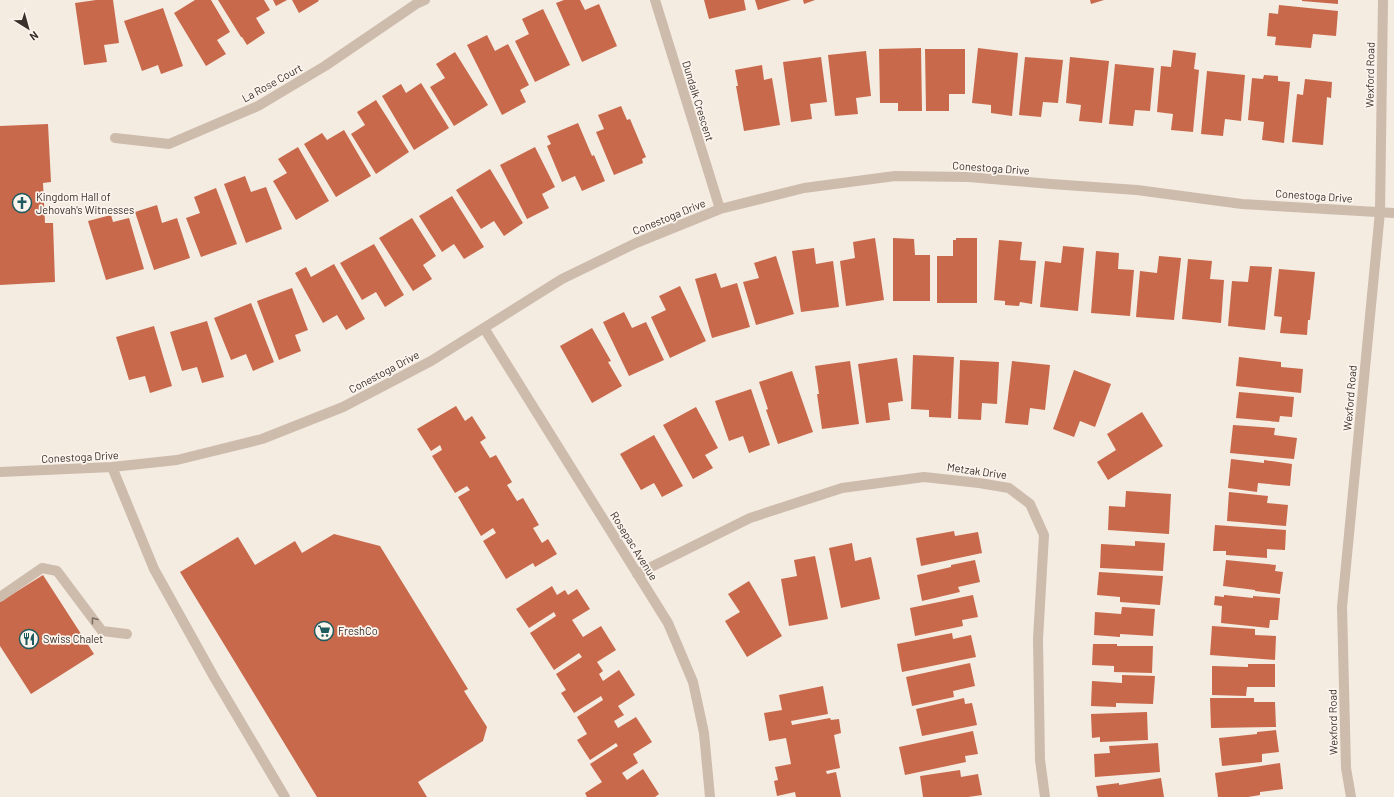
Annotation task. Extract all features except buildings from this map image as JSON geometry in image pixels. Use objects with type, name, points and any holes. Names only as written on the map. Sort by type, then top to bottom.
[{"type":"street","name":"La Rose Court","points":[[114,138],[169,144],[258,106],[325,66],[416,4],[425,0]]},
{"type":"street","name":"Dundalk Crescent","points":[[655,0],[720,209]]},
{"type":"street","name":"Wexford Road","points":[[1351,797],[1346,768],[1342,607],[1380,212],[1383,0]]},
{"type":"street","name":"Conestoga Drive","points":[[0,472],[112,468],[177,460],[262,439],[343,407],[431,361],[562,279],[636,243],[720,209],[804,188],[895,176],[969,177],[1137,190],[1242,204],[1394,213]]},
{"type":"street","name":"Rosepac Avenue","points":[[484,328],[668,623],[693,682],[704,733],[710,797]]},
{"type":"street","points":[[112,468],[154,569],[214,677],[285,797]]},
{"type":"street","name":"Metzak Drive","points":[[637,574],[750,518],[842,488],[924,477],[1009,488],[1030,504],[1044,535],[1038,639],[1040,760],[1045,797]]},
{"type":"street","points":[[0,597],[42,568],[57,571],[102,631],[127,634]]},
{"type":"place","name":"Kingdom Hall of Jehovah's Witnesses","points":[[22,203]]},
{"type":"place","name":"FreshCo","points":[[324,631]]},
{"type":"place","name":"Swiss Chalet","points":[[29,639]]}]
